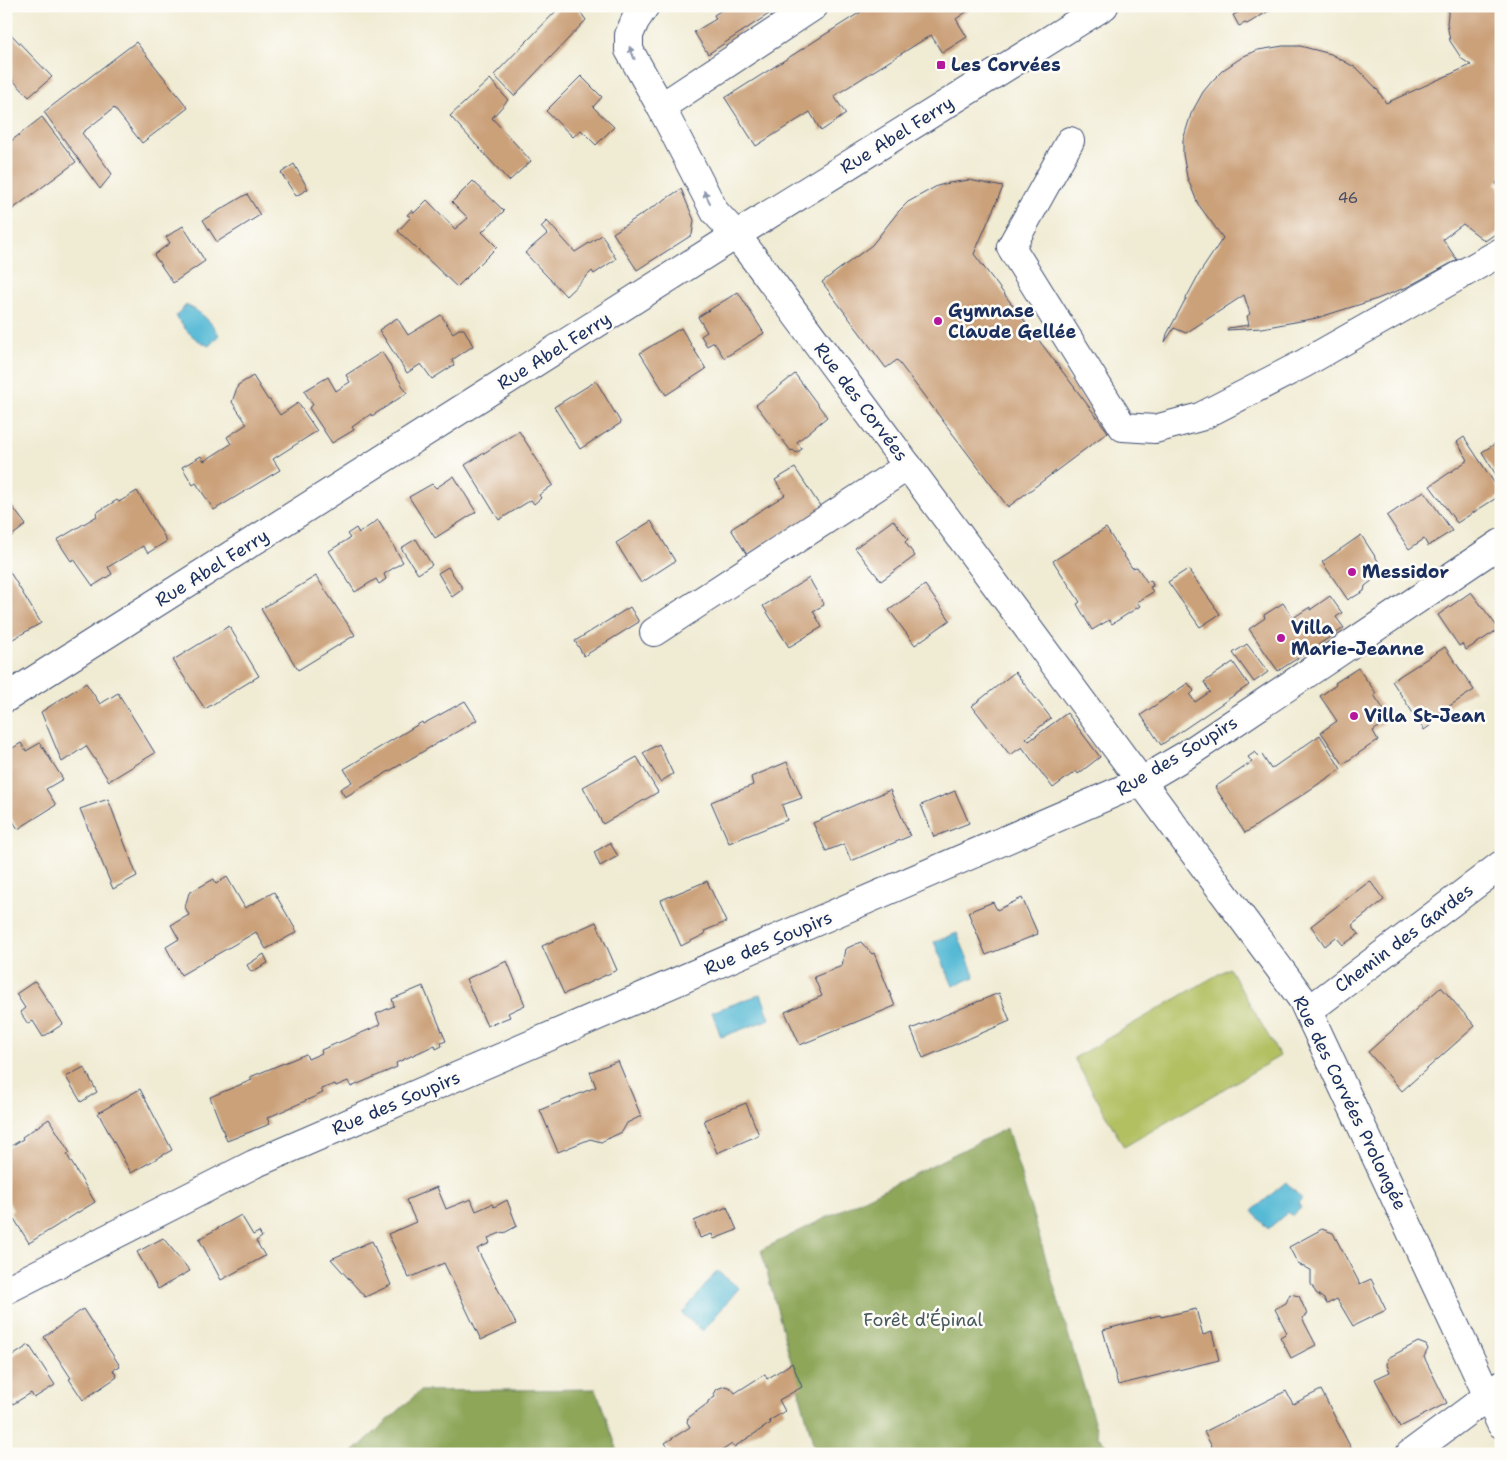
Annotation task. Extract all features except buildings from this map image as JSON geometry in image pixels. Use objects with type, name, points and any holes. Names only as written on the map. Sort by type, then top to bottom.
[{"type":"street","name":"Rue des Corvées","points":[[646,6],[635,21],[629,35],[629,50],[661,106],[715,212],[736,235],[1142,781]]},
{"type":"street","points":[[661,106],[814,6]]},
{"type":"street","name":"Rue Abel Ferry","points":[[6,698],[736,235],[1104,6]]},
{"type":"street","points":[[1070,141],[1011,247],[1123,427],[1155,429],[1200,417],[1303,364],[1501,252]]},
{"type":"street","points":[[654,632],[908,466]]},
{"type":"street","name":"Rue des Soupirs","points":[[6,1290],[254,1164],[1142,781],[1186,755],[1501,543]]},
{"type":"street","name":"Rue des Corvées Prolongée","points":[[1142,781],[1302,999],[1494,1390],[1501,1424]]},
{"type":"street","name":"Chemin des Gardes","points":[[1308,1011],[1501,865]]},
{"type":"street","points":[[1410,1454],[1494,1390]]},
{"type":"green space","points":[[1229,968],[1280,1056],[1124,1147],[1074,1058]]},
{"type":"green space","name":"Forêt d'Épinal","points":[[1007,1128],[1099,1438],[1118,1454],[816,1454],[761,1250]]},
{"type":"green space","points":[[596,1389],[619,1454],[351,1454],[420,1391]]},
{"type":"water","points":[[186,305],[205,317],[219,335],[209,346],[190,334],[176,316]]},
{"type":"water","points":[[957,933],[975,977],[953,986],[934,942]]},
{"type":"water","points":[[761,994],[770,1019],[721,1037],[712,1012]]},
{"type":"water","points":[[1286,1182],[1302,1199],[1298,1203],[1301,1208],[1292,1216],[1288,1212],[1268,1229],[1252,1211]]},
{"type":"water","points":[[717,1271],[739,1288],[703,1331],[682,1314]]},
{"type":"place","name":"Les Corvées","points":[[941,65]]},
{"type":"place","name":"Gymnase Claude Gellée","points":[[938,321]]},
{"type":"place","name":"Messidor","points":[[1352,572]]},
{"type":"place","name":"Villa Marie-Jeanne","points":[[1281,638]]},
{"type":"place","name":"Villa St-Jean","points":[[1354,716]]}]
